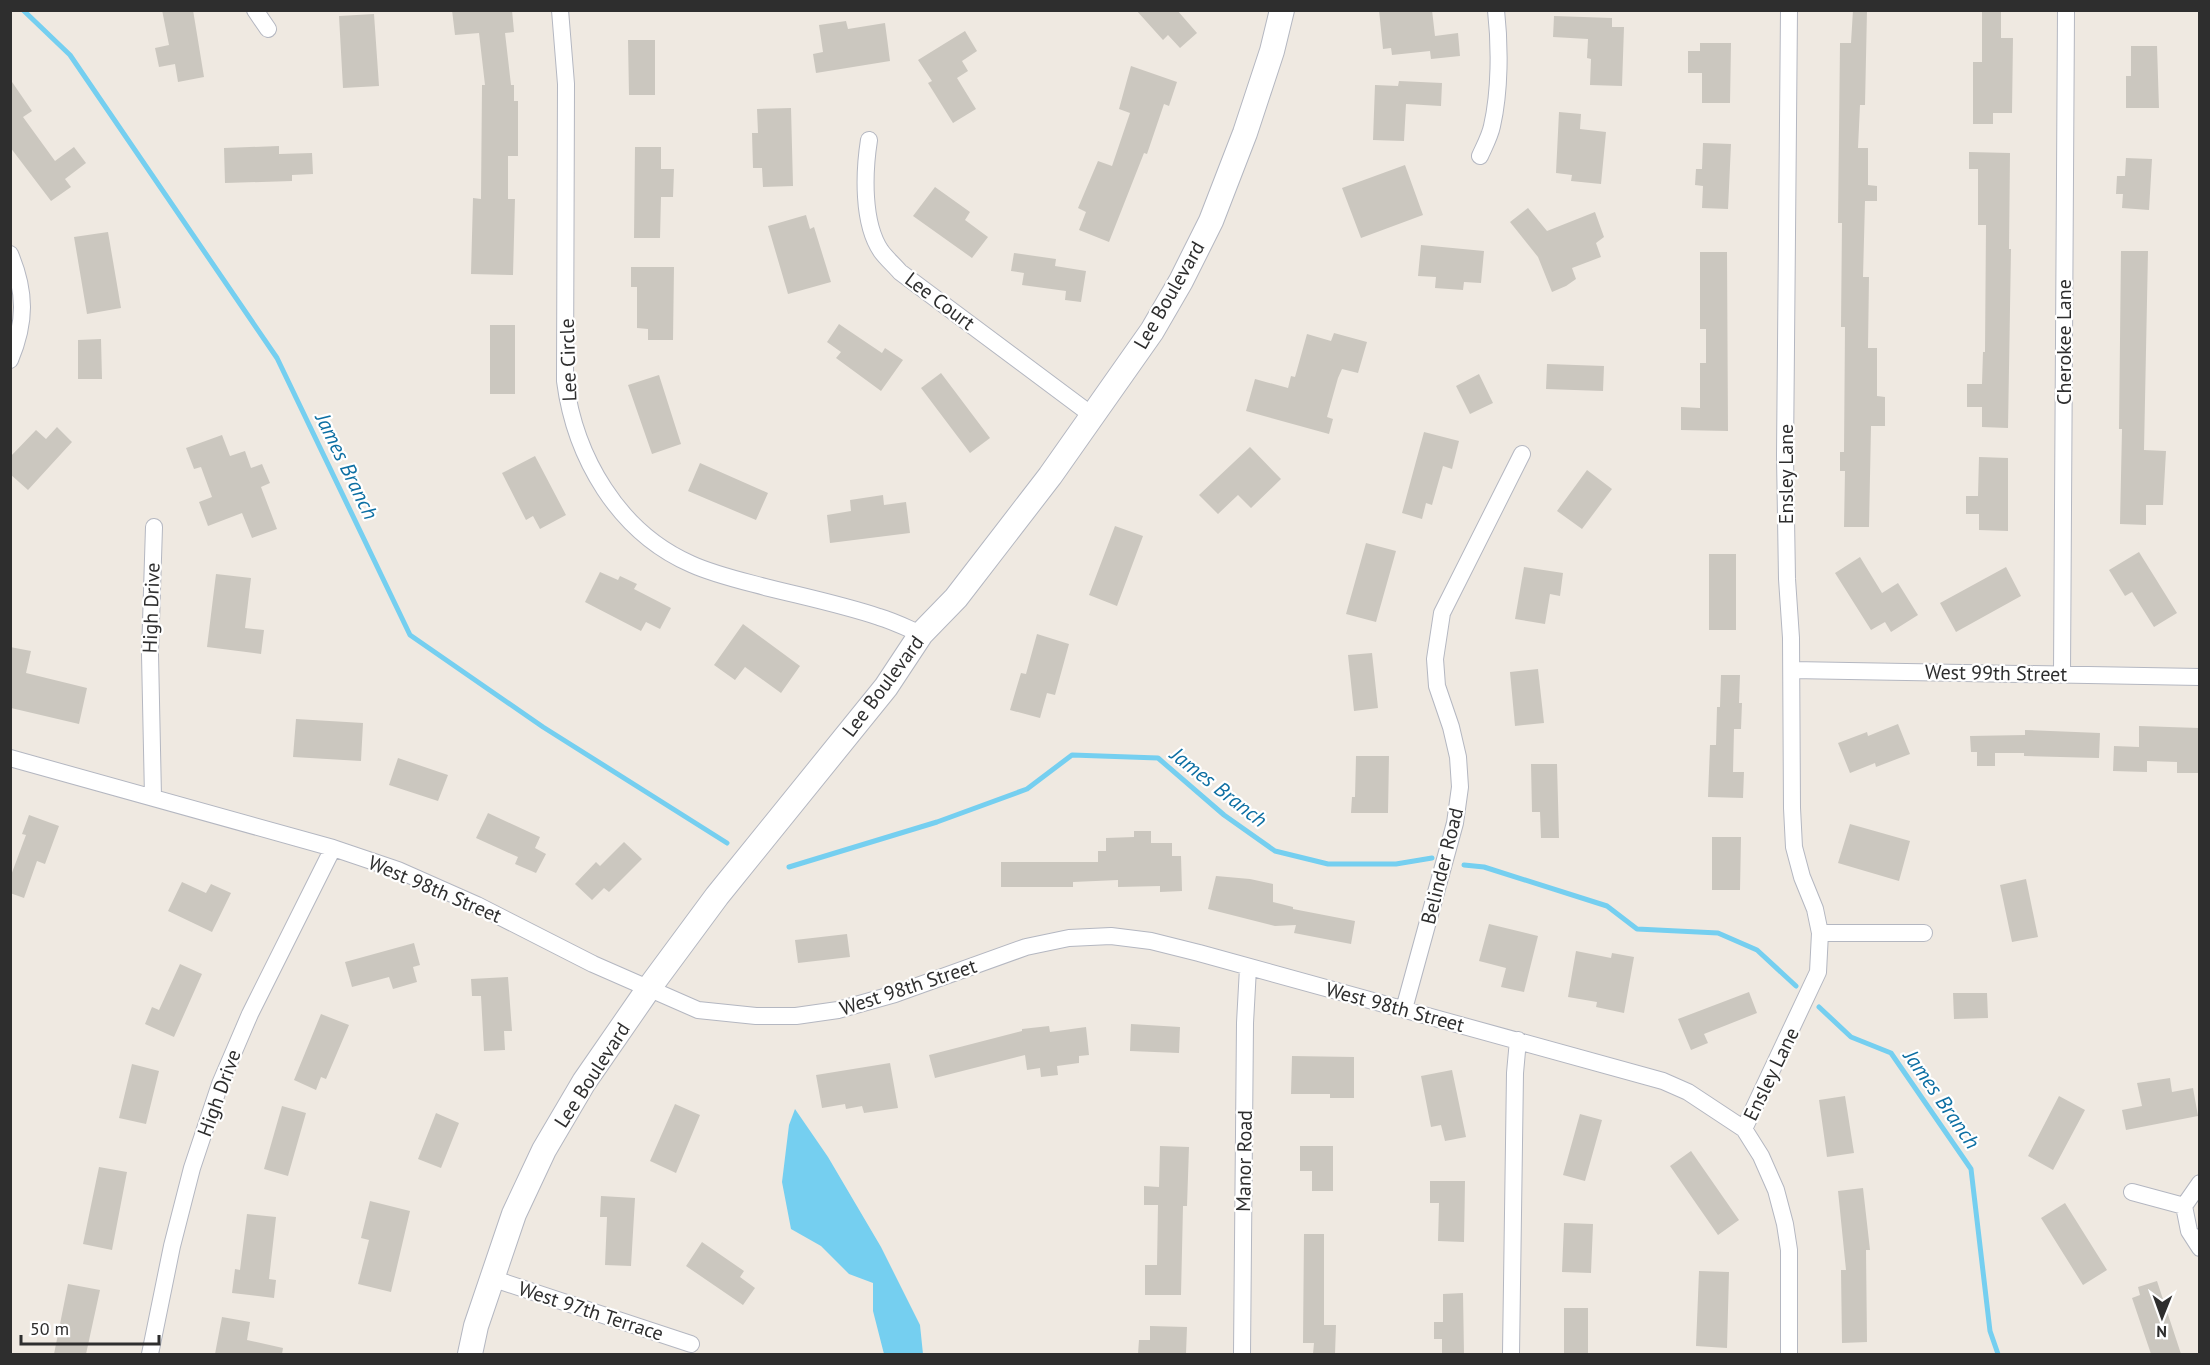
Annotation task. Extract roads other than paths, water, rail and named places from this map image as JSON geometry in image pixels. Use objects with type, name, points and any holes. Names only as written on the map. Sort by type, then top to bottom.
[{"type":"street","points":[[255,10],[268,29]]},
{"type":"street","name":"Lee Circle","points":[[560,10],[566,84],[565,381],[569,409],[579,442],[600,484],[623,513],[646,535],[666,551],[691,564],[722,575],[880,617],[921,634]]},
{"type":"street","name":"Lee Boulevard","points":[[470,1354],[491,1278],[514,1214],[544,1150],[584,1082],[649,988],[764,836],[886,687],[921,634],[956,598],[1050,476],[1152,331],[1181,281],[1211,221],[1245,133],[1272,51],[1282,10]]},
{"type":"street","points":[[1480,156],[1492,127],[1496,93],[1498,35],[1496,10]]},
{"type":"street","name":"Ensley Lane","points":[[1789,10],[1785,456],[1787,579],[1792,670],[1792,808],[1794,847],[1802,877],[1815,909],[1820,933],[1818,972],[1744,1129],[1761,1156],[1776,1190],[1785,1224],[1789,1250],[1789,1354]]},
{"type":"street","name":"Cherokee Lane","points":[[2062,674],[2066,10]]},
{"type":"street","name":"Lee Court","points":[[869,140],[867,202],[870,226],[880,250],[900,272],[1093,416]]},
{"type":"street","points":[[10,254],[17,270],[23,305],[20,333],[10,360]]},
{"type":"street","name":"Belinder Road","points":[[1404,1009],[1455,823],[1460,787],[1458,757],[1437,686],[1434,658],[1442,613],[1522,454]]},
{"type":"street","name":"High Drive","points":[[153,797],[150,654],[154,527]]},
{"type":"street","name":"West 99th Street","points":[[1792,670],[2199,677]]},
{"type":"street","name":"West 98th Street","points":[[10,758],[333,848],[398,870],[477,906],[593,964],[698,1010],[735,1015],[796,1016],[838,1010],[895,994],[1026,947],[1069,938],[1111,936],[1151,941],[1662,1081],[1688,1092],[1744,1129]]},
{"type":"street","name":"High Drive","points":[[150,1354],[172,1246],[192,1168],[220,1084],[250,1014],[333,848]]},
{"type":"street","points":[[1820,933],[1924,933]]},
{"type":"street","name":"Manor Road","points":[[1242,1354],[1245,1023],[1248,968]]},
{"type":"street","points":[[1511,1354],[1515,1073],[1518,1040]]},
{"type":"street","points":[[2199,1183],[2184,1206],[2189,1231],[2199,1248]]},
{"type":"street","points":[[2132,1192],[2184,1206]]},
{"type":"street","name":"West 97th Terrace","points":[[491,1278],[691,1344]]},
{"type":"water","points":[[795,1109],[828,1157],[881,1247],[920,1325],[923,1354],[884,1354],[873,1311],[873,1283],[849,1274],[821,1246],[791,1229],[782,1182],[789,1125]]},
{"type":"waterway","name":"James Branch","points":[[23,10],[70,55],[277,358],[410,635],[543,727],[727,843]]},
{"type":"waterway","name":"James Branch","points":[[789,867],[937,822],[1027,789],[1072,755],[1158,758],[1224,815],[1275,851],[1328,864],[1396,864],[1432,858]]},
{"type":"waterway","name":"James Branch","points":[[1464,865],[1484,867],[1607,906],[1637,929],[1718,933],[1757,950],[1796,986]]},
{"type":"waterway","name":"James Branch","points":[[1819,1007],[1851,1037],[1891,1053],[1971,1169],[1990,1331],[1998,1354]]}]
